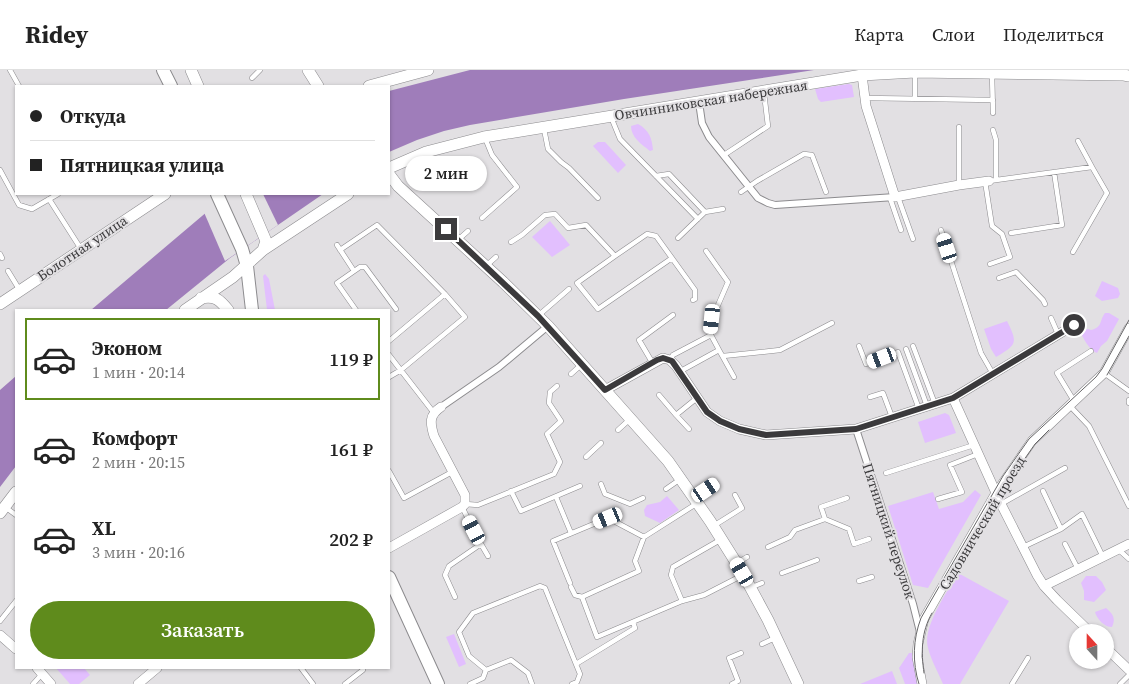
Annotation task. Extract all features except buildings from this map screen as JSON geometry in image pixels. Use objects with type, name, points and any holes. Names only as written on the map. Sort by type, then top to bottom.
[{"type":"main road","points":[[163,70],[170,85]]},
{"type":"main road","points":[[218,195],[242,249],[247,266],[252,309]]},
{"type":"main road","points":[[390,579],[437,684]]},
{"type":"street","points":[[191,70],[198,85]]},
{"type":"street","points":[[373,85],[428,70]]},
{"type":"street","name":"Овчинниковская набережная","points":[[390,168],[426,152],[484,137],[862,75],[915,72],[1129,76]]},
{"type":"street","points":[[862,75],[866,106],[894,197]]},
{"type":"street","points":[[1116,75],[1129,82]]},
{"type":"street","points":[[699,102],[705,130],[758,198],[775,205],[894,197],[990,181]]},
{"type":"street","points":[[390,175],[398,186],[486,266],[548,326],[662,454],[696,500],[722,540],[742,560],[744,575],[756,585],[776,638],[798,684]]},
{"type":"street","name":"Болотная улица","points":[[0,304],[163,195]]},
{"type":"street","points":[[246,195],[266,240],[263,250]]},
{"type":"street","points":[[186,309],[227,282],[263,250],[346,195]]},
{"type":"street","points":[[195,302],[203,298],[218,298],[227,309]]},
{"type":"street","points":[[605,390],[652,362],[663,358],[670,360],[712,417],[739,429],[755,433],[783,435],[856,429],[953,398],[1074,325]]},
{"type":"street","points":[[390,547],[463,505],[465,495],[434,436],[431,420],[437,410],[499,367],[548,326]]},
{"type":"street","name":"Садовнический проезд","points":[[922,684],[917,657],[924,619],[996,493],[1032,441],[1104,373],[1129,328]]},
{"type":"street","points":[[953,398],[1001,504],[1044,586],[1082,624]]},
{"type":"street","name":"Пятницкий переулок","points":[[856,429],[900,575],[913,604],[920,633]]},
{"type":"street","points":[[3,510],[15,493]]},
{"type":"street","points":[[1044,586],[1129,544]]},
{"type":"street","points":[[0,636],[15,648]]},
{"type":"street","points":[[1114,656],[1129,670]]},
{"type":"street","points":[[138,684],[156,669]]},
{"type":"street","points":[[40,670],[51,684]]},
{"type":"lane","points":[[10,70],[18,85]]},
{"type":"lane","points":[[252,78],[260,70]]},
{"type":"lane","points":[[915,72],[915,98]]},
{"type":"lane","points":[[992,73],[993,113]]},
{"type":"lane","points":[[724,155],[768,126],[764,92]]},
{"type":"lane","points":[[865,98],[993,100]]},
{"type":"lane","points":[[611,116],[620,139],[698,220]]},
{"type":"lane","points":[[959,127],[959,185]]},
{"type":"lane","points":[[543,128],[548,149],[598,198]]},
{"type":"lane","points":[[990,264],[1010,257],[1002,234],[992,226],[990,181],[996,140],[993,130]]},
{"type":"lane","points":[[482,218],[517,187],[492,155],[484,137]]},
{"type":"lane","points":[[1073,252],[1106,193],[1078,141]]},
{"type":"lane","points":[[741,192],[748,186],[804,154],[812,155],[826,192]]},
{"type":"lane","points":[[990,181],[1092,167]]},
{"type":"lane","points":[[0,170],[19,205],[32,209],[56,195]]},
{"type":"lane","points":[[1011,233],[1062,225],[1054,172]]},
{"type":"lane","points":[[656,176],[669,174],[705,212]]},
{"type":"lane","points":[[894,197],[901,230]]},
{"type":"lane","points":[[894,197],[913,239]]},
{"type":"lane","points":[[49,199],[81,249]]},
{"type":"lane","points":[[678,238],[705,212],[723,209]]},
{"type":"lane","points":[[511,242],[522,236],[545,215],[555,214],[568,228],[586,224],[615,256]]},
{"type":"lane","points":[[354,271],[339,248],[377,225],[465,317],[401,370],[390,376]]},
{"type":"lane","points":[[942,230],[981,353],[993,374]]},
{"type":"lane","points":[[458,240],[468,231]]},
{"type":"lane","points":[[672,258],[598,310],[577,283],[647,234],[656,236],[672,258],[694,290],[695,299],[693,300]]},
{"type":"lane","points":[[706,251],[728,282],[712,319],[711,335],[734,377]]},
{"type":"lane","points":[[486,266],[496,257]]},
{"type":"lane","points":[[355,309],[337,284],[360,267],[366,267],[396,309]]},
{"type":"lane","points":[[8,270],[20,290]]},
{"type":"lane","points":[[999,278],[1016,272],[1045,304]]},
{"type":"lane","points":[[538,316],[569,289]]},
{"type":"lane","points":[[390,339],[445,294]]},
{"type":"lane","points":[[652,362],[639,340],[673,315]]},
{"type":"lane","points":[[1052,318],[1059,335]]},
{"type":"lane","points":[[722,356],[780,350],[832,323]]},
{"type":"lane","points":[[670,360],[673,355],[711,335]]},
{"type":"lane","points":[[859,346],[866,364],[898,352],[927,407]]},
{"type":"lane","points":[[913,346],[927,407]]},
{"type":"lane","points":[[906,349],[927,407]]},
{"type":"lane","points":[[679,372],[719,350]]},
{"type":"lane","points":[[1090,351],[1057,373],[1072,404],[1088,426],[1129,506]]},
{"type":"lane","points":[[390,356],[437,410]]},
{"type":"lane","points":[[571,374],[582,364]]},
{"type":"lane","points":[[1104,373],[1129,392]]},
{"type":"lane","points":[[488,556],[463,505],[478,505],[554,474],[560,462],[547,434],[561,420],[549,403],[550,392],[556,386]]},
{"type":"lane","points":[[870,398],[883,393],[893,418]]},
{"type":"lane","points":[[658,395],[689,429]]},
{"type":"lane","points":[[676,415],[697,398]]},
{"type":"lane","points":[[618,430],[630,419]]},
{"type":"lane","points":[[586,457],[601,444]]},
{"type":"lane","points":[[886,473],[974,445]]},
{"type":"lane","points":[[938,499],[962,492],[950,465],[978,454]]},
{"type":"lane","points":[[1001,504],[1064,468]]},
{"type":"lane","points":[[390,473],[404,498],[453,471]]},
{"type":"lane","points":[[666,489],[681,479]]},
{"type":"lane","points":[[644,537],[608,518],[553,540],[575,595],[582,597],[639,571],[635,561],[644,537],[696,500],[716,483]]},
{"type":"lane","points":[[601,484],[606,494],[630,504],[643,498]]},
{"type":"lane","points":[[511,491],[521,511],[580,486]]},
{"type":"lane","points":[[1042,491],[1061,529]]},
{"type":"lane","points":[[714,526],[742,508],[735,495]]},
{"type":"lane","points":[[556,496],[571,533]]},
{"type":"lane","points":[[825,519],[820,507],[847,498]]},
{"type":"lane","points":[[3,510],[15,515]]},
{"type":"lane","points":[[1023,547],[1061,529],[1082,514],[1103,556]]},
{"type":"lane","points":[[768,547],[790,537],[795,530],[825,519],[849,529],[854,544],[869,539]]},
{"type":"lane","points":[[682,601],[671,575],[674,567],[722,540]]},
{"type":"lane","points":[[455,597],[445,575],[449,566],[482,544]]},
{"type":"lane","points":[[1065,544],[1078,569]]},
{"type":"lane","points":[[1118,549],[1129,559]]},
{"type":"lane","points":[[782,573],[817,560]]},
{"type":"lane","points":[[582,597],[597,637],[682,601],[704,595],[744,575]]},
{"type":"lane","points":[[859,581],[872,577]]},
{"type":"lane","points":[[486,670],[468,656],[458,632],[473,614],[540,586],[545,588],[580,674],[577,682],[572,684]]},
{"type":"lane","points":[[0,621],[15,601]]},
{"type":"lane","points":[[576,664],[635,628],[633,622]]},
{"type":"lane","points":[[762,644],[776,638]]},
{"type":"lane","points":[[732,684],[738,681],[729,658],[741,654]]},
{"type":"lane","points":[[1012,684],[1028,658]]},
{"type":"lane","points":[[470,684],[483,678],[486,670],[511,660],[528,673],[532,684]]},
{"type":"lane","points":[[302,669],[313,684]]},
{"type":"lane","points":[[34,684],[40,670]]},
{"type":"lane","points":[[344,684],[363,670]]},
{"type":"lane","points":[[1120,684],[1129,675]]},
{"type":"shaded area","points":[[470,70],[814,70],[470,125],[444,131],[390,152],[390,91]]},
{"type":"shaded area","points":[[852,85],[854,97],[821,102],[818,99],[815,89]]},
{"type":"shaded area","points":[[638,124],[649,135],[653,150],[650,151],[643,146],[633,134],[631,126]]},
{"type":"shaded area","points":[[598,142],[605,142],[626,165],[618,173],[593,146]]},
{"type":"shaded area","points":[[227,195],[322,195],[230,258],[167,309],[92,309]]},
{"type":"shaded area","points":[[550,221],[570,245],[552,257],[532,237]]},
{"type":"shaded area","points":[[265,274],[269,279],[275,309],[267,309],[263,276]]},
{"type":"shaded area","points":[[1102,281],[1118,288],[1120,294],[1118,298],[1102,301],[1095,296]]},
{"type":"shaded area","points":[[1105,313],[1109,313],[1119,319],[1107,341],[1097,353],[1089,347],[1080,331],[1091,330],[1097,327]]},
{"type":"shaded area","points":[[1007,321],[1013,334],[1014,343],[996,357],[984,329]]},
{"type":"shaded area","points":[[15,377],[15,467],[0,487],[0,390]]},
{"type":"shaded area","points":[[945,413],[949,415],[956,433],[925,443],[918,422]]},
{"type":"shaded area","points":[[975,490],[981,495],[928,588],[913,585],[888,506],[933,492],[939,509],[963,502]]},
{"type":"shaded area","points":[[667,496],[679,510],[660,523],[645,516],[644,510],[647,505],[660,502]]},
{"type":"shaded area","points":[[958,573],[1009,601],[960,684],[943,684],[929,652],[927,639],[937,609]]},
{"type":"shaded area","points":[[1086,576],[1096,576],[1106,590],[1094,602],[1084,600],[1084,591],[1081,583]]},
{"type":"shaded area","points":[[1106,608],[1113,616],[1113,624],[1104,624],[1095,612]]},
{"type":"shaded area","points":[[454,634],[466,664],[459,667],[446,637]]},
{"type":"shaded area","points":[[909,653],[912,653],[917,684],[905,684],[899,668]]},
{"type":"shaded area","points":[[57,669],[85,669],[90,675],[79,684],[70,684]]},
{"type":"shaded area","points":[[892,671],[897,684],[860,684]]},
{"type":"pier","points":[[223,195],[263,195],[278,225],[225,261],[203,210]]},
{"type":"tram line","points":[[919,684],[914,651],[916,634],[921,618],[1003,476],[1029,439],[1096,377],[1129,320]]},
{"type":"tram line","points":[[1107,375],[1129,336]]},
{"type":"tram line","points":[[1019,467],[1035,444],[1049,430]]},
{"type":"tram line","points":[[924,673],[923,642],[928,620],[932,613]]},
{"type":"route","points":[[446,229],[548,326],[605,390],[657,360],[667,358],[676,366],[702,407],[712,417],[739,429],[766,435],[867,427],[953,398],[1074,325]]}]
